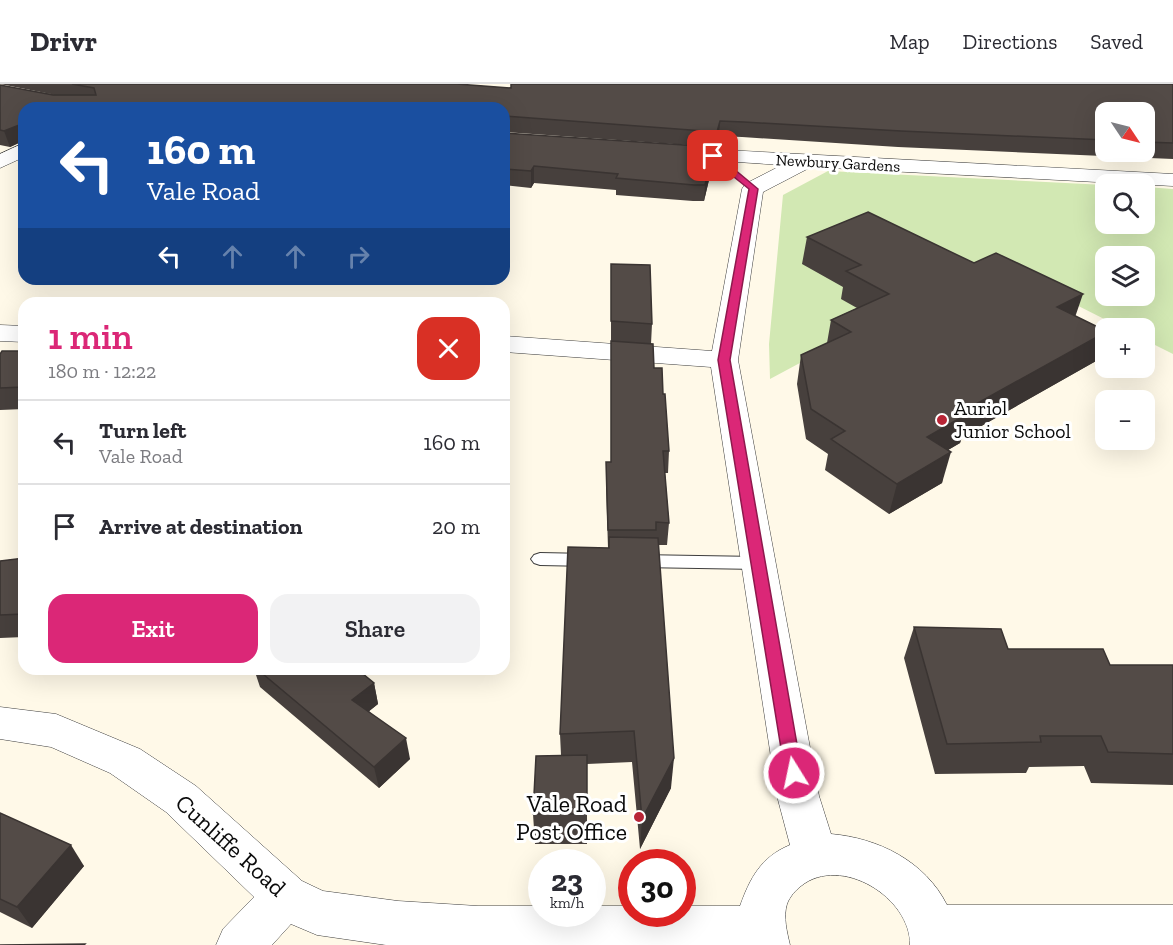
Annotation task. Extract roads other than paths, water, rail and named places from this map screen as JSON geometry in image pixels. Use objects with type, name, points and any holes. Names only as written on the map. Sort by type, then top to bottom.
[{"type":"street","name":"Newbury Gardens","points":[[644,151],[804,162],[1173,180]]},
{"type":"street","points":[[0,162],[18,152]]},
{"type":"street","points":[[713,156],[753,189]]},
{"type":"street","points":[[753,189],[804,162]]},
{"type":"street","points":[[753,189],[724,360],[798,796],[815,855]]},
{"type":"street","points":[[0,333],[18,334]]},
{"type":"street","points":[[510,344],[724,360]]},
{"type":"street","name":"Cunliffe Road","points":[[0,723],[56,731],[125,761],[181,799],[286,896],[317,913],[398,924],[450,935],[478,929],[763,937]]},
{"type":"street","points":[[763,937],[762,908],[769,887],[783,871],[815,855],[849,856],[877,865],[902,882],[921,905],[935,936],[1173,928]]},
{"type":"street","points":[[240,945],[286,896]]},
{"type":"lane","points":[[540,559],[758,563]]},
{"type":"place","name":"Auriol Junior School","points":[[942,420]]},
{"type":"place","name":"Vale Road Post Office","points":[[639,817]]}]
